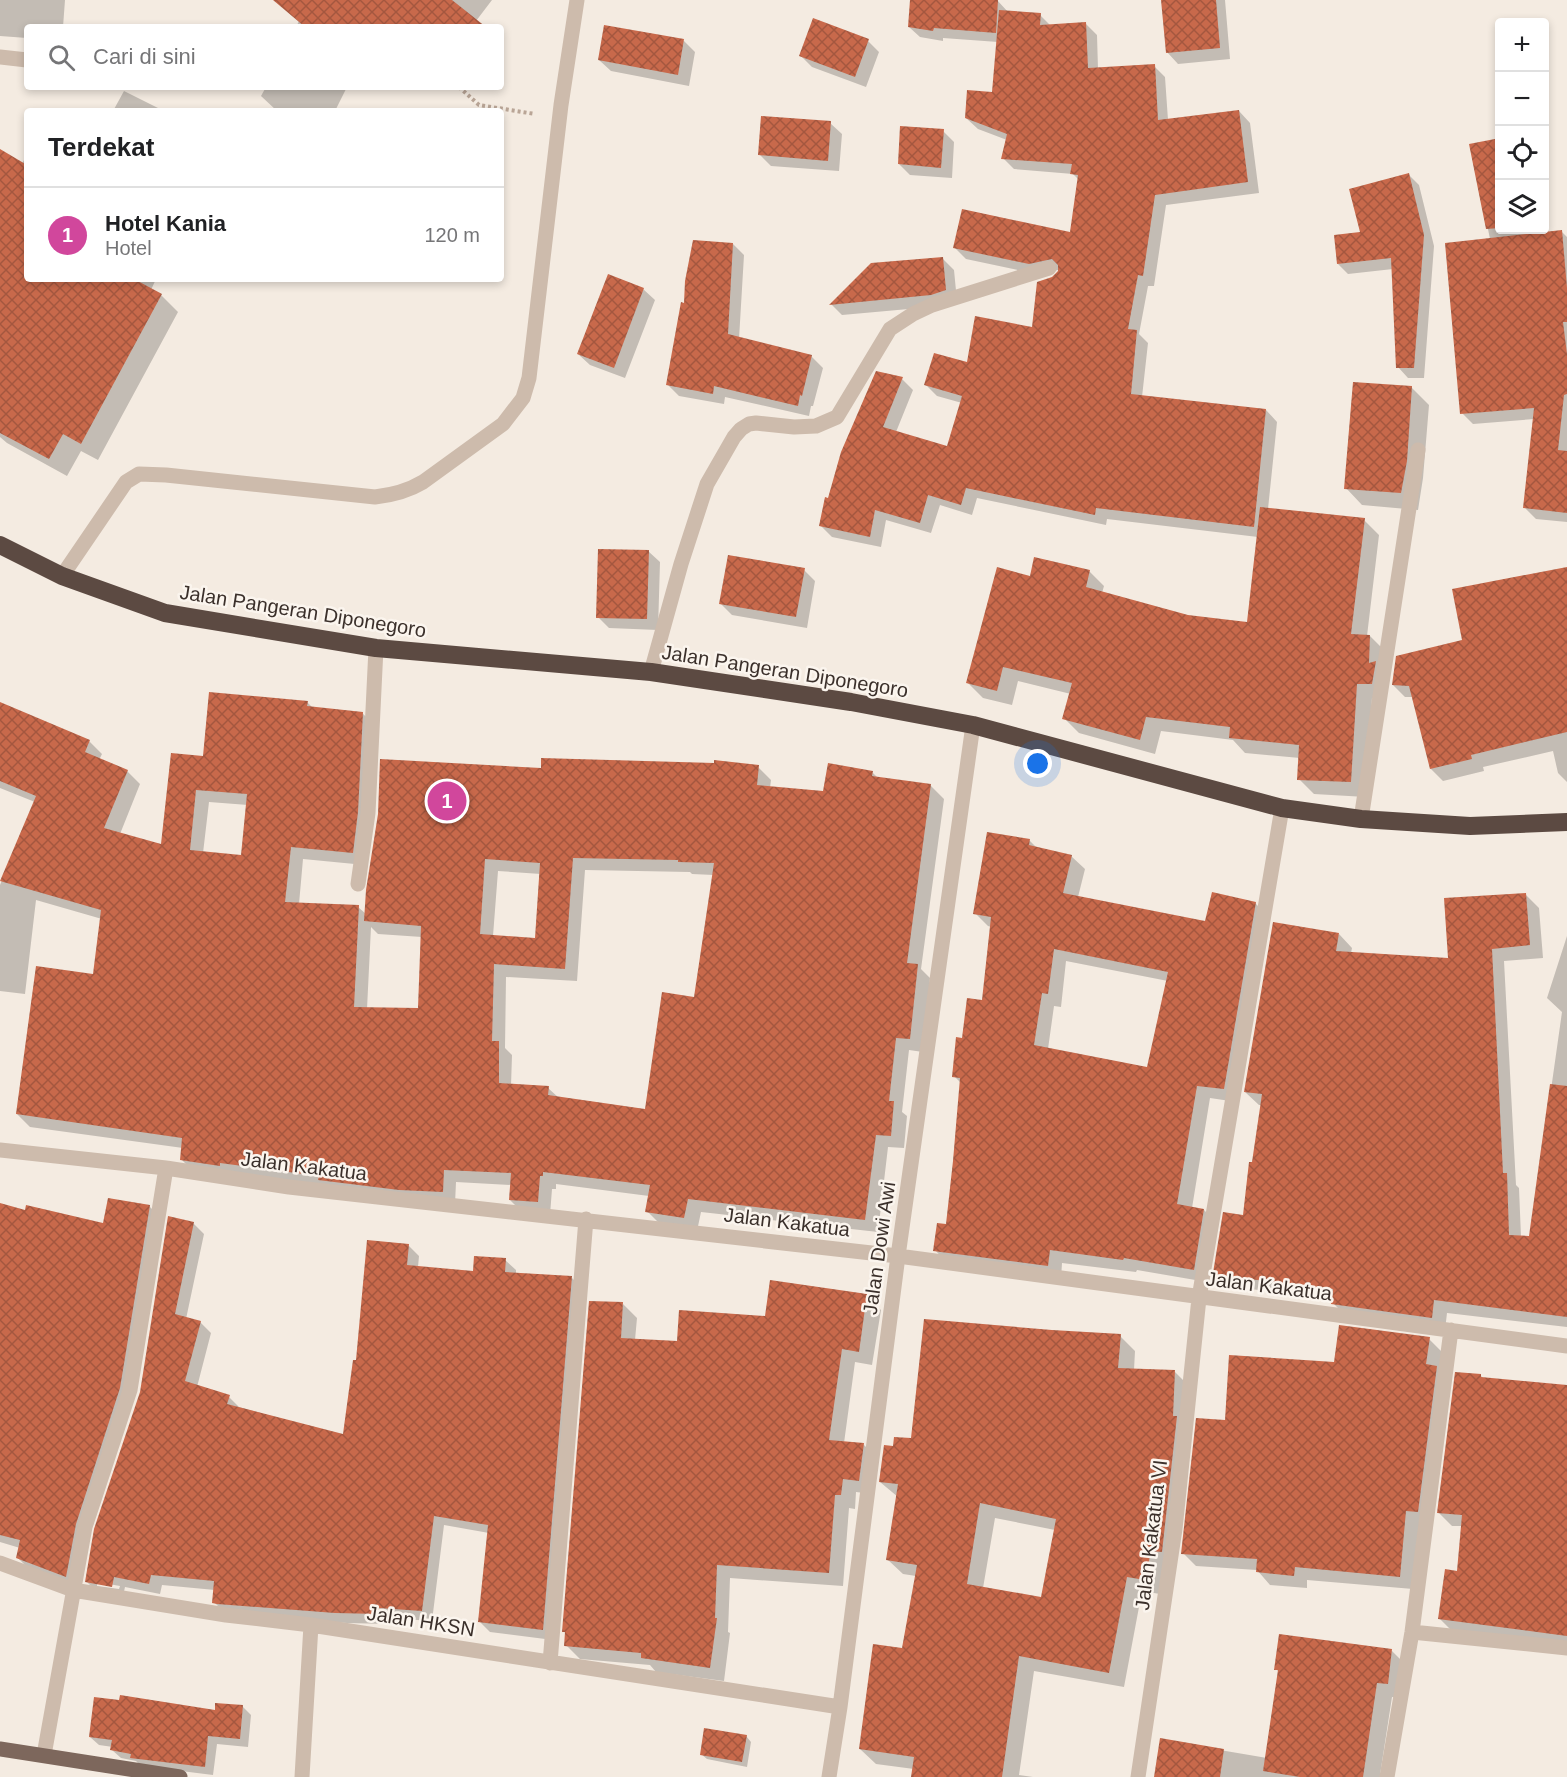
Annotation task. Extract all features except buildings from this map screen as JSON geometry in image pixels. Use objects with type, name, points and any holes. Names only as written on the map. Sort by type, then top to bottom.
[{"type":"highway","name":"Jalan Pangeran Diponegoro","points":[[0,545],[62,576],[165,613],[376,648],[651,672],[852,702],[973,725],[1282,808],[1360,819],[1470,826],[1567,822]]},
{"type":"main road","points":[[0,1749],[180,1777]]},
{"type":"street","points":[[62,576],[126,482],[139,474],[375,498],[410,490],[503,424],[523,398],[529,378],[561,105],[577,0]]},
{"type":"street","points":[[0,57],[24,60]]},
{"type":"street","points":[[651,672],[681,564],[707,484],[741,429],[756,423],[794,427],[816,426],[837,417],[890,329],[932,305],[1049,268]]},
{"type":"street","points":[[1360,819],[1418,450]]},
{"type":"street","points":[[358,884],[368,813],[376,648]]},
{"type":"street","name":"Jalan Dowi Awi","points":[[829,1777],[898,1256],[973,725]]},
{"type":"street","name":"Jalan Kakatua VI","points":[[1138,1777],[1175,1529],[1199,1298],[1282,808]]},
{"type":"street","name":"Jalan Kakatua","points":[[0,1150],[166,1168],[289,1187],[898,1256],[1567,1346]]},
{"type":"street","points":[[44,1755],[85,1527],[130,1390],[166,1168]]},
{"type":"street","points":[[550,1663],[586,1220]]},
{"type":"street","points":[[1386,1777],[1412,1632],[1451,1330]]},
{"type":"street","name":"Jalan HKSN","points":[[0,1563],[73,1590],[840,1707]]},
{"type":"street","points":[[302,1777],[311,1625]]},
{"type":"street","points":[[1412,1632],[1567,1648]]},
{"type":"path","points":[[462,90],[479,105],[498,108]]},
{"type":"path","points":[[504,109],[535,114],[561,105]]},
{"type":"place","name":"Hotel Kania","points":[[447,801]]}]
